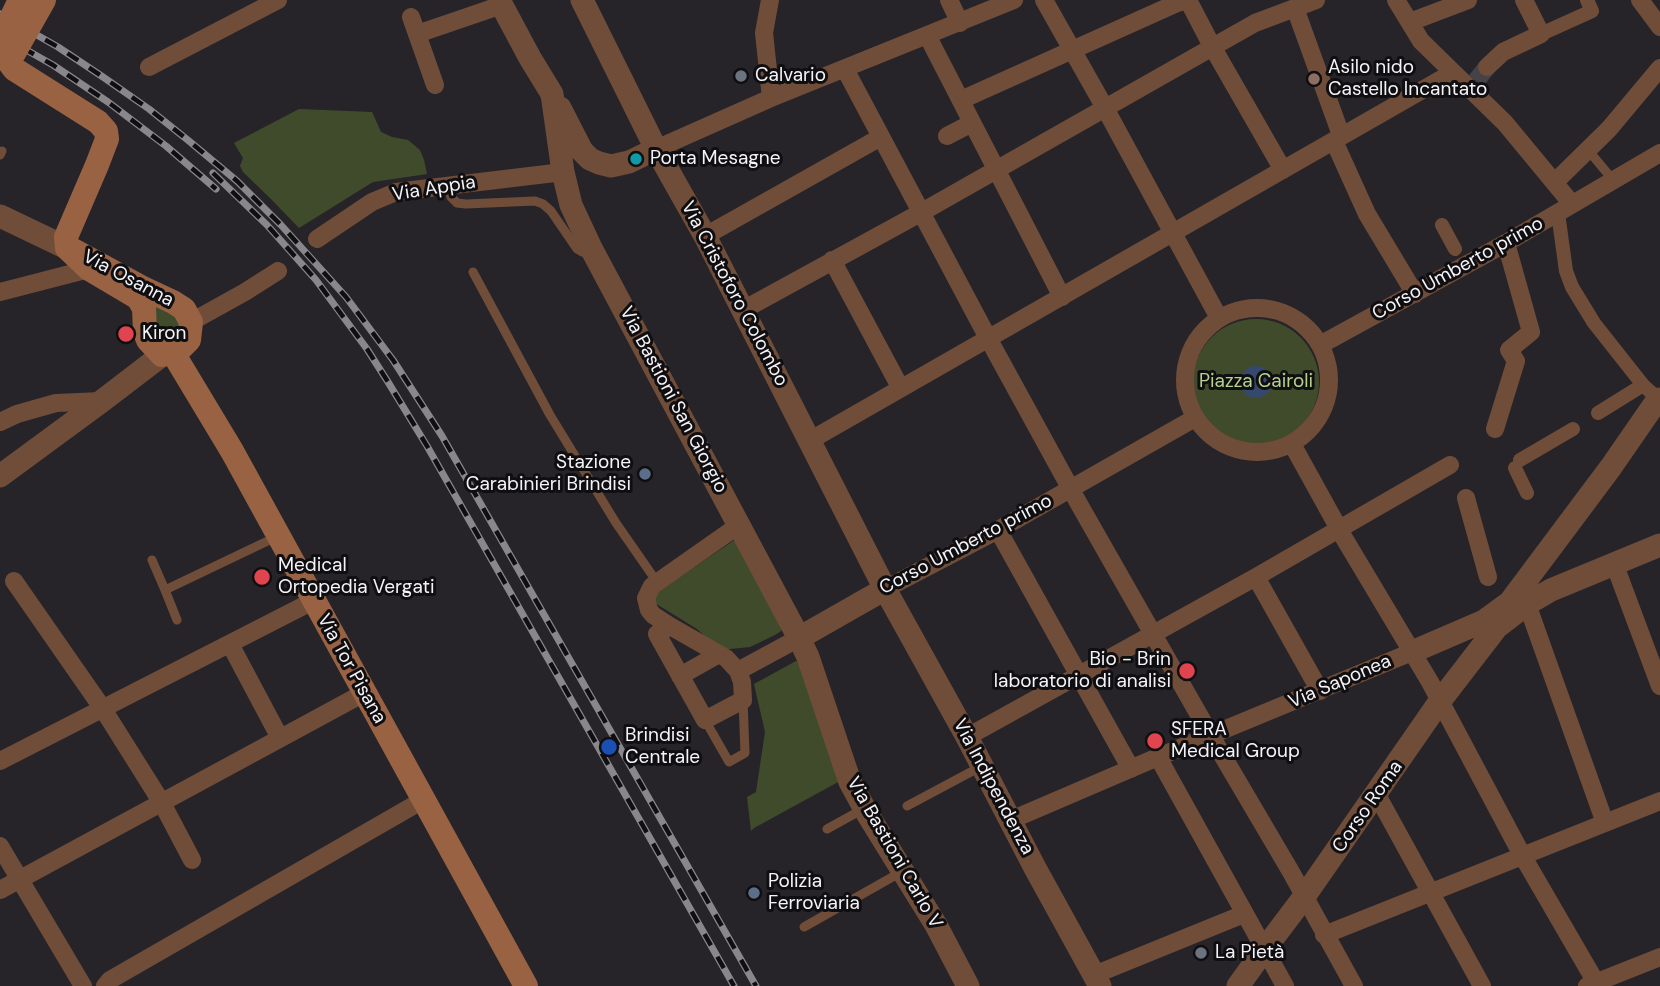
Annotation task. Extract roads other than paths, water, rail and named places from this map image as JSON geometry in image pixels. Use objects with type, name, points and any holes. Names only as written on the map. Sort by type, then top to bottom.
[{"type":"main road","points":[[20,0],[5,50],[14,69],[98,122],[106,131],[107,139],[66,237],[67,248]]},
{"type":"main road","points":[[5,50],[44,0]]},
{"type":"main road","name":"Via Osanna","points":[[67,248],[184,309],[191,322],[189,340],[181,348],[167,354],[148,340],[144,309],[138,298],[89,269],[67,248]]},
{"type":"main road","name":"Via Tor Pisana","points":[[167,354],[232,451],[523,985]]},
{"type":"street","name":"Via Cristoforo Colombo","points":[[582,0],[656,149],[705,236],[885,589]]},
{"type":"street","points":[[770,0],[764,33],[771,98]]},
{"type":"street","points":[[949,0],[960,23]]},
{"type":"street","points":[[568,160],[590,159],[611,166],[629,162],[771,98],[1014,0]]},
{"type":"street","points":[[1044,0],[1219,318]]},
{"type":"street","points":[[961,100],[1188,0],[1283,170]]},
{"type":"street","points":[[743,310],[1255,23],[1316,0]]},
{"type":"street","points":[[1396,0],[1421,41],[1452,73],[1478,78],[1505,122],[1555,182],[1565,209],[1566,271],[1572,287],[1594,323],[1655,396]]},
{"type":"street","points":[[1409,22],[1468,0]]},
{"type":"street","points":[[1524,0],[1541,34]]},
{"type":"street","points":[[1478,78],[1503,52],[1592,12],[1587,0]]},
{"type":"street","points":[[1640,0],[1660,27]]},
{"type":"street","points":[[149,67],[271,2]]},
{"type":"street","points":[[435,85],[414,26],[503,2]]},
{"type":"street","name":"Via Bastioni San Giorgio","points":[[503,2],[530,58],[552,94],[568,160],[571,205],[592,250],[799,638]]},
{"type":"street","points":[[1295,8],[1338,138],[1367,214],[1415,294]]},
{"type":"street","points":[[927,35],[1062,297]]},
{"type":"street","points":[[1555,182],[1609,129],[1660,68]]},
{"type":"street","points":[[845,69],[1071,488],[1354,986]]},
{"type":"street","points":[[809,440],[1452,73]]},
{"type":"street","points":[[947,136],[972,122]]},
{"type":"street","points":[[705,236],[881,137]]},
{"type":"street","name":"Corso Umberto primo","points":[[1320,345],[1506,243],[1660,153]]},
{"type":"street","name":"Via Appia","points":[[317,239],[372,202],[396,192],[447,186],[568,160]]},
{"type":"street","name":"Via Osanna","points":[[0,216],[67,248]]},
{"type":"street","points":[[1442,225],[1455,249]]},
{"type":"street","points":[[1495,429],[1516,361],[1509,350],[1531,332],[1506,243]]},
{"type":"street","points":[[57,277],[66,260],[67,248]]},
{"type":"street","points":[[832,260],[900,387]]},
{"type":"street","points":[[0,292],[89,269]]},
{"type":"street","points":[[191,322],[278,271]]},
{"type":"street","points":[[1243,309],[1273,310],[1300,322],[1320,345],[1325,356],[1329,381],[1325,405],[1313,426],[1292,444],[1262,453],[1239,451],[1209,435],[1195,418],[1184,387],[1185,365],[1199,336],[1219,318],[1243,309]]},
{"type":"street","points":[[0,476],[167,354]]},
{"type":"street","points":[[1598,413],[1655,396]]},
{"type":"street","points":[[1605,823],[1518,603],[1611,467],[1655,396]]},
{"type":"street","points":[[0,422],[17,414],[56,403],[102,401]]},
{"type":"street","name":"Corso Umberto primo","points":[[738,671],[998,530],[1195,418]]},
{"type":"street","points":[[1527,493],[1518,464],[1573,429]]},
{"type":"street","points":[[1292,444],[1440,701],[1593,985],[1660,957]]},
{"type":"street","points":[[967,737],[1256,578],[1450,466]]},
{"type":"street","points":[[1466,498],[1488,577]]},
{"type":"street","points":[[670,626],[657,634],[705,720],[743,700],[743,682],[738,671],[726,658],[653,615],[646,604],[648,592],[657,582],[739,525]]},
{"type":"street","points":[[998,530],[1131,769]]},
{"type":"street","name":"Via Saponea","points":[[1011,820],[1660,545]]},
{"type":"street","points":[[1614,563],[1660,686]]},
{"type":"street","points":[[1256,578],[1320,691]]},
{"type":"street","points":[[14,581],[103,709],[162,803],[192,860]]},
{"type":"street","name":"Via Indipendenza","points":[[885,589],[1097,980]]},
{"type":"street","points":[[0,761],[313,601]]},
{"type":"street","name":"Via Saponea","points":[[1497,627],[1518,603]]},
{"type":"street","name":"Corso Roma","points":[[1238,986],[1377,795],[1440,701],[1497,627]]},
{"type":"street","name":"Via Bastioni Carlo V","points":[[799,638],[808,657],[850,782],[936,925],[968,986]]},
{"type":"street","points":[[230,644],[280,738]]},
{"type":"street","points":[[680,676],[719,654]]},
{"type":"street","points":[[0,890],[364,693]]},
{"type":"street","points":[[1158,757],[1285,986]]},
{"type":"street","points":[[1377,795],[1482,986]]},
{"type":"street","points":[[105,986],[110,980],[423,800]]},
{"type":"street","points":[[1324,935],[1660,802]]},
{"type":"street","points":[[0,846],[83,986]]},
{"type":"street","points":[[1097,980],[1244,914]]},
{"type":"lane","points":[[1588,150],[1613,180]]},
{"type":"lane","points":[[447,186],[451,197],[457,203],[535,201],[542,204],[551,211],[577,249],[592,250]]},
{"type":"lane","points":[[473,272],[550,415],[616,523],[657,582]]},
{"type":"lane","points":[[165,590],[278,536]]},
{"type":"lane","points":[[152,560],[177,620]]},
{"type":"lane","points":[[705,720],[729,762],[745,753],[743,700]]},
{"type":"lane","points":[[907,806],[982,766]]},
{"type":"lane","points":[[827,829],[864,808]]},
{"type":"lane","points":[[804,927],[903,871]]},
{"type":"water","points":[[1256,366],[1268,370],[1272,382],[1268,394],[1256,398],[1244,394],[1240,382],[1244,370]]},
{"type":"tunnel","points":[[1476,81],[1487,67]]},
{"type":"railway","points":[[0,14],[58,47],[103,77],[189,141],[237,181],[346,297],[393,360],[442,436],[756,986]]},
{"type":"railway","points":[[0,35],[53,65],[108,102],[166,146],[216,189]]},
{"type":"railway","points":[[213,173],[267,225],[316,280],[367,349],[427,446],[734,986]]},
{"type":"place","name":"Calvario","points":[[741,76]]},
{"type":"place","name":"Asilo nido Castello Incantato","points":[[1314,79]]},
{"type":"place","name":"Porta Mesagne","points":[[636,159]]},
{"type":"place","name":"Kiron","points":[[126,334]]},
{"type":"place","name":"Stazione Carabinieri Brindisi","points":[[645,474]]},
{"type":"place","name":"Medical Ortopedia Vergati","points":[[262,577]]},
{"type":"place","name":"Bio - Brin laboratorio di analisi","points":[[1187,671]]},
{"type":"place","name":"SFERA Medical Group","points":[[1155,741]]},
{"type":"place","name":"Brindisi Centrale","points":[[609,747]]},
{"type":"place","name":"Polizia Ferroviaria","points":[[754,893]]},
{"type":"place","name":"La Pietà","points":[[1201,953]]},
{"type":"park label","name":"Piazza Cairoli","points":[[1256,382]]}]
